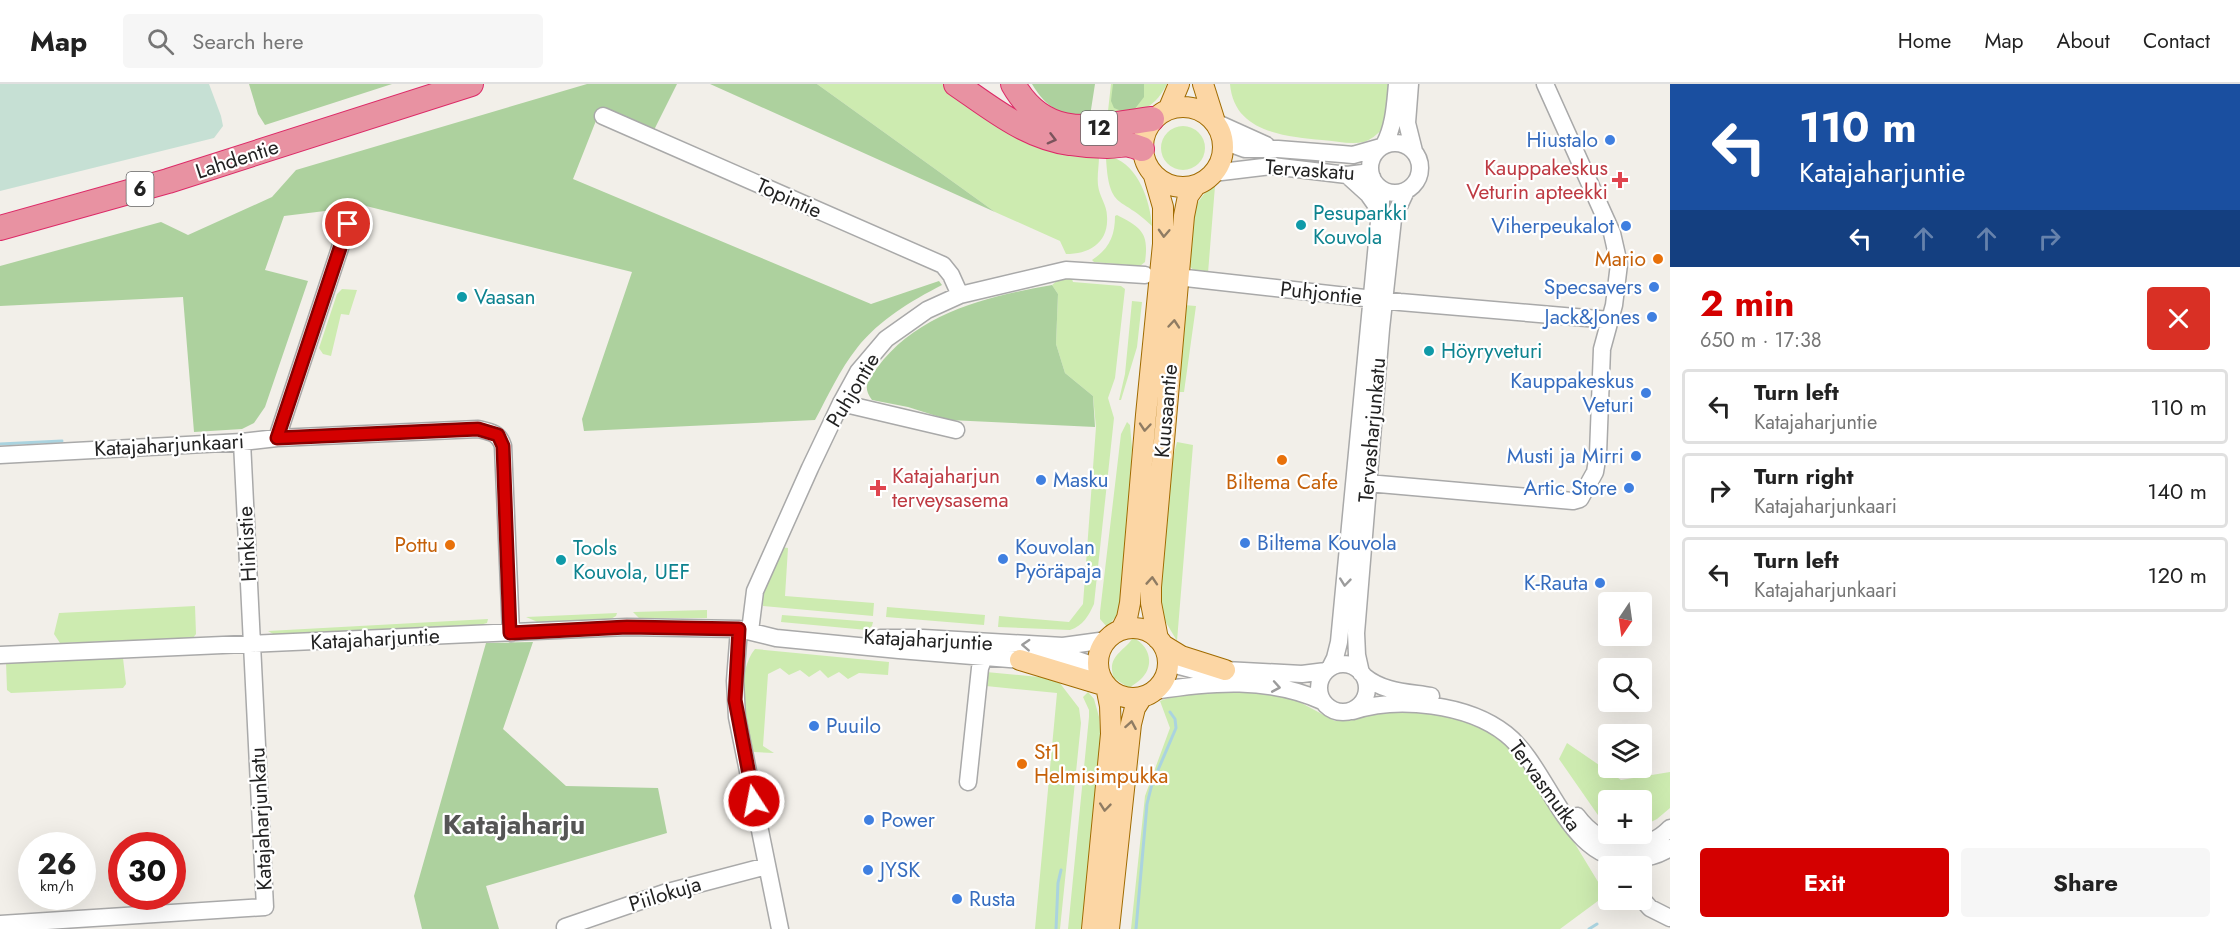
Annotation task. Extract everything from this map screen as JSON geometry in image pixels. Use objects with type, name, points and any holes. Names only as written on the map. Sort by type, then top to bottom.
[{"type":"highway","name":"Lahdentie","points":[[0,228],[168,181],[471,84]]},
{"type":"highway","points":[[956,84],[1013,123],[1040,135],[1068,143],[1109,146],[1148,164]]},
{"type":"highway","name":"12","points":[[1013,84],[1026,103],[1037,112],[1063,124],[1093,129],[1160,114]]},
{"type":"main road","points":[[1179,84],[1160,114],[1144,133],[1148,164],[1163,182],[1174,186],[1196,185],[1213,173],[1221,158],[1223,141],[1203,84]]},
{"type":"main road","points":[[1160,114],[1177,106],[1194,108],[1215,122]]},
{"type":"main road","name":"Kuusaantie","points":[[1114,635],[1127,618],[1130,603],[1163,244],[1163,207],[1148,164]]},
{"type":"main road","name":"Kuusaantie","points":[[1163,649],[1151,603],[1151,587],[1186,205],[1188,196],[1196,185]]},
{"type":"main road","points":[[1092,929],[1112,734],[1111,712],[1106,686],[1098,667],[1098,656],[1114,635],[1129,628],[1145,630],[1163,649],[1225,670]]},
{"type":"main road","points":[[1109,929],[1131,724],[1135,708],[1165,678],[1163,649]]},
{"type":"main road","points":[[1020,660],[1106,686],[1122,697],[1132,699],[1148,694]]},
{"type":"street","points":[[1397,84],[1390,135],[1371,160],[1377,183],[1398,193],[1406,191],[1418,180],[1420,173],[1420,165],[1407,123],[1410,84]]},
{"type":"street","points":[[1362,483],[1563,501],[1580,499],[1595,472],[1598,454],[1602,349],[1610,320],[1619,264],[1612,233],[1545,84]]},
{"type":"street","name":"Topintie","points":[[603,117],[943,265],[951,275],[960,295]]},
{"type":"street","points":[[1215,122],[1234,133],[1278,149]]},
{"type":"street","name":"Tervaskatu","points":[[1223,141],[1245,149],[1278,149],[1353,155],[1383,146]]},
{"type":"street","points":[[1383,146],[1400,143],[1414,151]]},
{"type":"street","name":"Tervaskatu","points":[[1213,173],[1272,165],[1347,175],[1363,173],[1377,183]]},
{"type":"street","points":[[1347,175],[1368,194],[1380,211]]},
{"type":"street","name":"Tervasharjunkatu","points":[[1363,675],[1357,655],[1356,633],[1362,483],[1378,300],[1380,211],[1377,183]]},
{"type":"street","name":"Tervasharjunkatu","points":[[1378,300],[1393,219],[1406,191]]},
{"type":"street","points":[[277,438],[348,224]]},
{"type":"street","name":"Puhjontie","points":[[780,929],[737,717],[735,681],[755,591],[841,403],[866,362],[886,339],[927,310],[960,295],[1066,270],[1145,274]]},
{"type":"street","name":"Puhjontie","points":[[1186,278],[1378,300],[1610,320]]},
{"type":"street","points":[[841,403],[956,430]]},
{"type":"street","name":"Katajaharjunkaari","points":[[0,454],[478,429],[498,435],[503,446],[510,633]]},
{"type":"street","name":"Hinkistie","points":[[242,442],[252,645]]},
{"type":"street","name":"Tervasharjunkatu","points":[[1328,669],[1335,658],[1339,642],[1362,483]]},
{"type":"street","name":"Katajaharjuntie","points":[[0,655],[627,627],[745,630],[777,628],[878,638],[923,638],[986,650],[1020,660],[1050,657],[1072,658],[1098,667]]},
{"type":"street","name":"Katajaharjuntie","points":[[745,630],[776,638],[986,650],[1063,646],[1114,635]]},
{"type":"street","name":"Katajaharjunkatu","points":[[0,924],[265,907],[252,645]]},
{"type":"street","points":[[968,782],[980,668],[986,650]]},
{"type":"street","points":[[1148,694],[1206,684],[1244,683],[1295,691],[1322,701],[1332,710],[1346,712],[1353,711],[1363,702],[1366,695],[1367,688],[1363,675],[1344,664],[1296,674],[1225,670]]},
{"type":"street","points":[[1322,701],[1319,685],[1328,669]]},
{"type":"street","name":"Tervasmutka","points":[[1363,675],[1377,686],[1387,689],[1460,701],[1495,714],[1521,734],[1532,747],[1585,827],[1628,856]]},
{"type":"street","name":"Tervasmutka","points":[[1353,711],[1383,704],[1419,705],[1472,714],[1490,724],[1520,747],[1585,842],[1608,856]]},
{"type":"street","points":[[1631,856],[1670,828]]},
{"type":"street","points":[[1652,856],[1670,848]]},
{"type":"street","name":"Piilokuja","points":[[565,927],[664,893],[767,866]]},
{"type":"street","points":[[1652,909],[1670,918]]},
{"type":"green space","points":[[0,84],[209,84],[223,126],[214,138],[0,191]]},
{"type":"green space","points":[[249,84],[392,84],[265,125],[258,114]]},
{"type":"green space","points":[[587,84],[677,84],[653,132],[601,108],[573,179],[871,304],[939,281],[942,285],[896,312],[866,338],[845,365],[815,420],[584,431],[582,419],[632,272],[366,206],[284,216],[265,270],[308,281],[265,407],[254,423],[242,429],[194,432],[183,297],[0,306],[0,266],[161,222],[188,235],[272,197],[296,170]]},
{"type":"green space","points":[[710,84],[817,84],[995,212]]},
{"type":"green space","points":[[817,84],[944,84],[961,95],[1099,156],[1098,185],[1107,216],[1105,233],[1101,240],[1090,249],[1066,254],[1060,241],[995,212]]},
{"type":"green space","points":[[1032,84],[1095,84],[1090,116],[1071,115],[1056,109],[1043,100]]},
{"type":"green space","points":[[1111,84],[1167,84],[1149,106],[1135,113],[1107,120]]},
{"type":"green space","points":[[1113,84],[1144,84],[1144,97],[1134,110],[1124,112],[1114,108],[1111,101]]},
{"type":"green space","points":[[1230,84],[1391,84],[1383,129],[1367,141],[1354,143],[1292,136],[1263,128],[1251,122],[1241,112],[1234,100]]},
{"type":"green space","points":[[1183,126],[1198,133],[1205,148],[1198,163],[1183,170],[1168,163],[1161,148],[1168,133]]},
{"type":"green space","points":[[1112,157],[1129,168],[1136,176],[1146,196],[1152,226],[1118,201],[1114,195],[1110,187],[1106,158]]},
{"type":"green space","points":[[1215,186],[1208,273],[1195,271],[1190,267],[1188,261],[1194,208],[1204,194]]},
{"type":"green space","points":[[1117,215],[1142,232],[1146,252],[1145,262],[1140,266],[1092,260],[1107,247]]},
{"type":"green space","points":[[1071,276],[1073,282],[1121,286],[1125,289],[1115,378],[1108,398],[1114,418],[1094,604],[1082,623],[1070,630],[998,627],[999,616],[1069,622],[1083,604],[1096,427],[1093,396],[1065,373],[1056,344],[1058,294],[1052,285],[1058,280]]},
{"type":"green space","points":[[1052,285],[1058,294],[1056,344],[1065,373],[1093,396],[1095,427],[949,420],[908,407],[872,400],[867,391],[867,384],[871,376],[893,349],[912,333],[955,310],[1003,295]]},
{"type":"green space","points":[[342,289],[357,290],[349,315],[341,314],[331,356],[323,354],[319,348],[337,294]]},
{"type":"green space","points":[[1132,301],[1142,302],[1137,347],[1121,400],[1119,400],[1125,374]]},
{"type":"green space","points":[[1184,305],[1196,306],[1184,392],[1180,392],[1178,375]]},
{"type":"green space","points":[[1127,422],[1130,425],[1132,448],[1123,594],[1118,614],[1107,627],[1100,619],[1100,612],[1121,434]]},
{"type":"green space","points":[[1177,442],[1193,445],[1177,641],[1164,619],[1160,588],[1173,457]]},
{"type":"green space","points":[[781,547],[788,548],[785,596],[874,603],[873,616],[763,606],[761,593]]},
{"type":"green space","points":[[195,606],[196,634],[193,638],[60,643],[54,634],[59,613]]},
{"type":"green space","points":[[887,607],[985,615],[984,625],[886,617]]},
{"type":"green space","points":[[707,610],[707,618],[639,618],[633,612]]},
{"type":"green space","points":[[617,613],[609,620],[540,623],[526,617]]},
{"type":"green space","points":[[782,615],[873,622],[867,630],[781,622]]},
{"type":"green space","points":[[488,619],[487,623],[476,626],[275,635],[268,631]]},
{"type":"green space","points":[[1133,638],[1139,641],[1147,651],[1149,662],[1145,674],[1129,688],[1114,678],[1112,665],[1117,655]]},
{"type":"green space","points":[[533,642],[503,729],[566,786],[658,788],[667,833],[486,886],[499,929],[422,929],[414,896],[486,643]]},
{"type":"green space","points":[[755,649],[889,662],[888,675],[859,673],[848,679],[839,672],[828,678],[820,670],[809,677],[800,670],[789,675],[780,668],[768,674],[763,746],[774,753],[754,752],[746,729],[743,685],[749,659]]},
{"type":"green space","points":[[123,658],[126,684],[123,688],[11,693],[7,690],[6,662]]},
{"type":"green space","points":[[986,672],[1049,678],[1059,682],[1079,708],[1081,723],[1060,929],[1035,929],[1057,693],[986,686]]},
{"type":"green space","points":[[1235,690],[1274,693],[1292,698],[1335,721],[1348,721],[1383,709],[1452,715],[1491,730],[1526,763],[1598,882],[1598,901],[1560,929],[1131,929],[1145,796],[1170,728],[1160,701],[1174,696]]},
{"type":"green space","points":[[1088,692],[1094,699],[1099,717],[1102,750],[1084,929],[1068,929],[1089,717],[1089,710],[1083,697]]},
{"type":"green space","points":[[1567,743],[1598,764],[1598,778],[1621,780],[1652,778],[1652,775],[1670,772],[1670,808],[1652,822],[1652,790],[1598,790],[1598,815],[1559,759]]},
{"type":"waterway","points":[[0,444],[62,441]]},
{"type":"waterway","points":[[1136,929],[1147,804],[1152,784],[1176,728],[1175,719],[1170,712]]},
{"type":"waterway","points":[[1056,929],[1058,883],[1061,870]]},
{"type":"waterway","points":[[1589,929],[1597,924]]},
{"type":"place","name":"Hiustalo","points":[[1610,140]]},
{"type":"place","name":"Kauppakeskus Veturin apteekki","points":[[1620,180]]},
{"type":"place","name":"Pesuparkki Kouvola","points":[[1301,225]]},
{"type":"place","name":"Viherpeukalot","points":[[1626,226]]},
{"type":"place","name":"Mario","points":[[1658,259]]},
{"type":"place","name":"Specsavers","points":[[1654,287]]},
{"type":"place","name":"Vaasan","points":[[462,297]]},
{"type":"place","name":"Jack&Jones","points":[[1652,317]]},
{"type":"place","name":"Höyryveturi","points":[[1429,351]]},
{"type":"place","name":"Kauppakeskus Veturi","points":[[1646,393]]},
{"type":"place","name":"Musti ja Mirri","points":[[1636,456]]},
{"type":"place","name":"Biltema Cafe","points":[[1282,460]]},
{"type":"place","name":"Masku","points":[[1041,480]]},
{"type":"place","name":"Katajaharjun terveysasema","points":[[878,488]]},
{"type":"place","name":"Artic Store","points":[[1629,488]]},
{"type":"place","name":"Biltema Kouvola","points":[[1245,543]]},
{"type":"place","name":"Pottu","points":[[450,545]]},
{"type":"place","name":"Kouvolan Pyöräpaja","points":[[1003,559]]},
{"type":"place","name":"Tools Kouvola, UEF","points":[[561,560]]},
{"type":"place","name":"K-Rauta","points":[[1600,583]]},
{"type":"place","name":"Puuilo","points":[[814,726]]},
{"type":"place","name":"St1 Helmisimpukka","points":[[1022,764]]},
{"type":"place","name":"Power","points":[[869,820]]},
{"type":"place","name":"JYSK","points":[[868,870]]},
{"type":"place","name":"Rusta","points":[[957,899]]},
{"type":"district","name":"Katajaharju","points":[[514,824]]},
{"type":"route","points":[[348,224],[277,438],[478,429],[498,435],[503,446],[510,633],[627,627],[739,629],[735,700],[754,801]]}]
